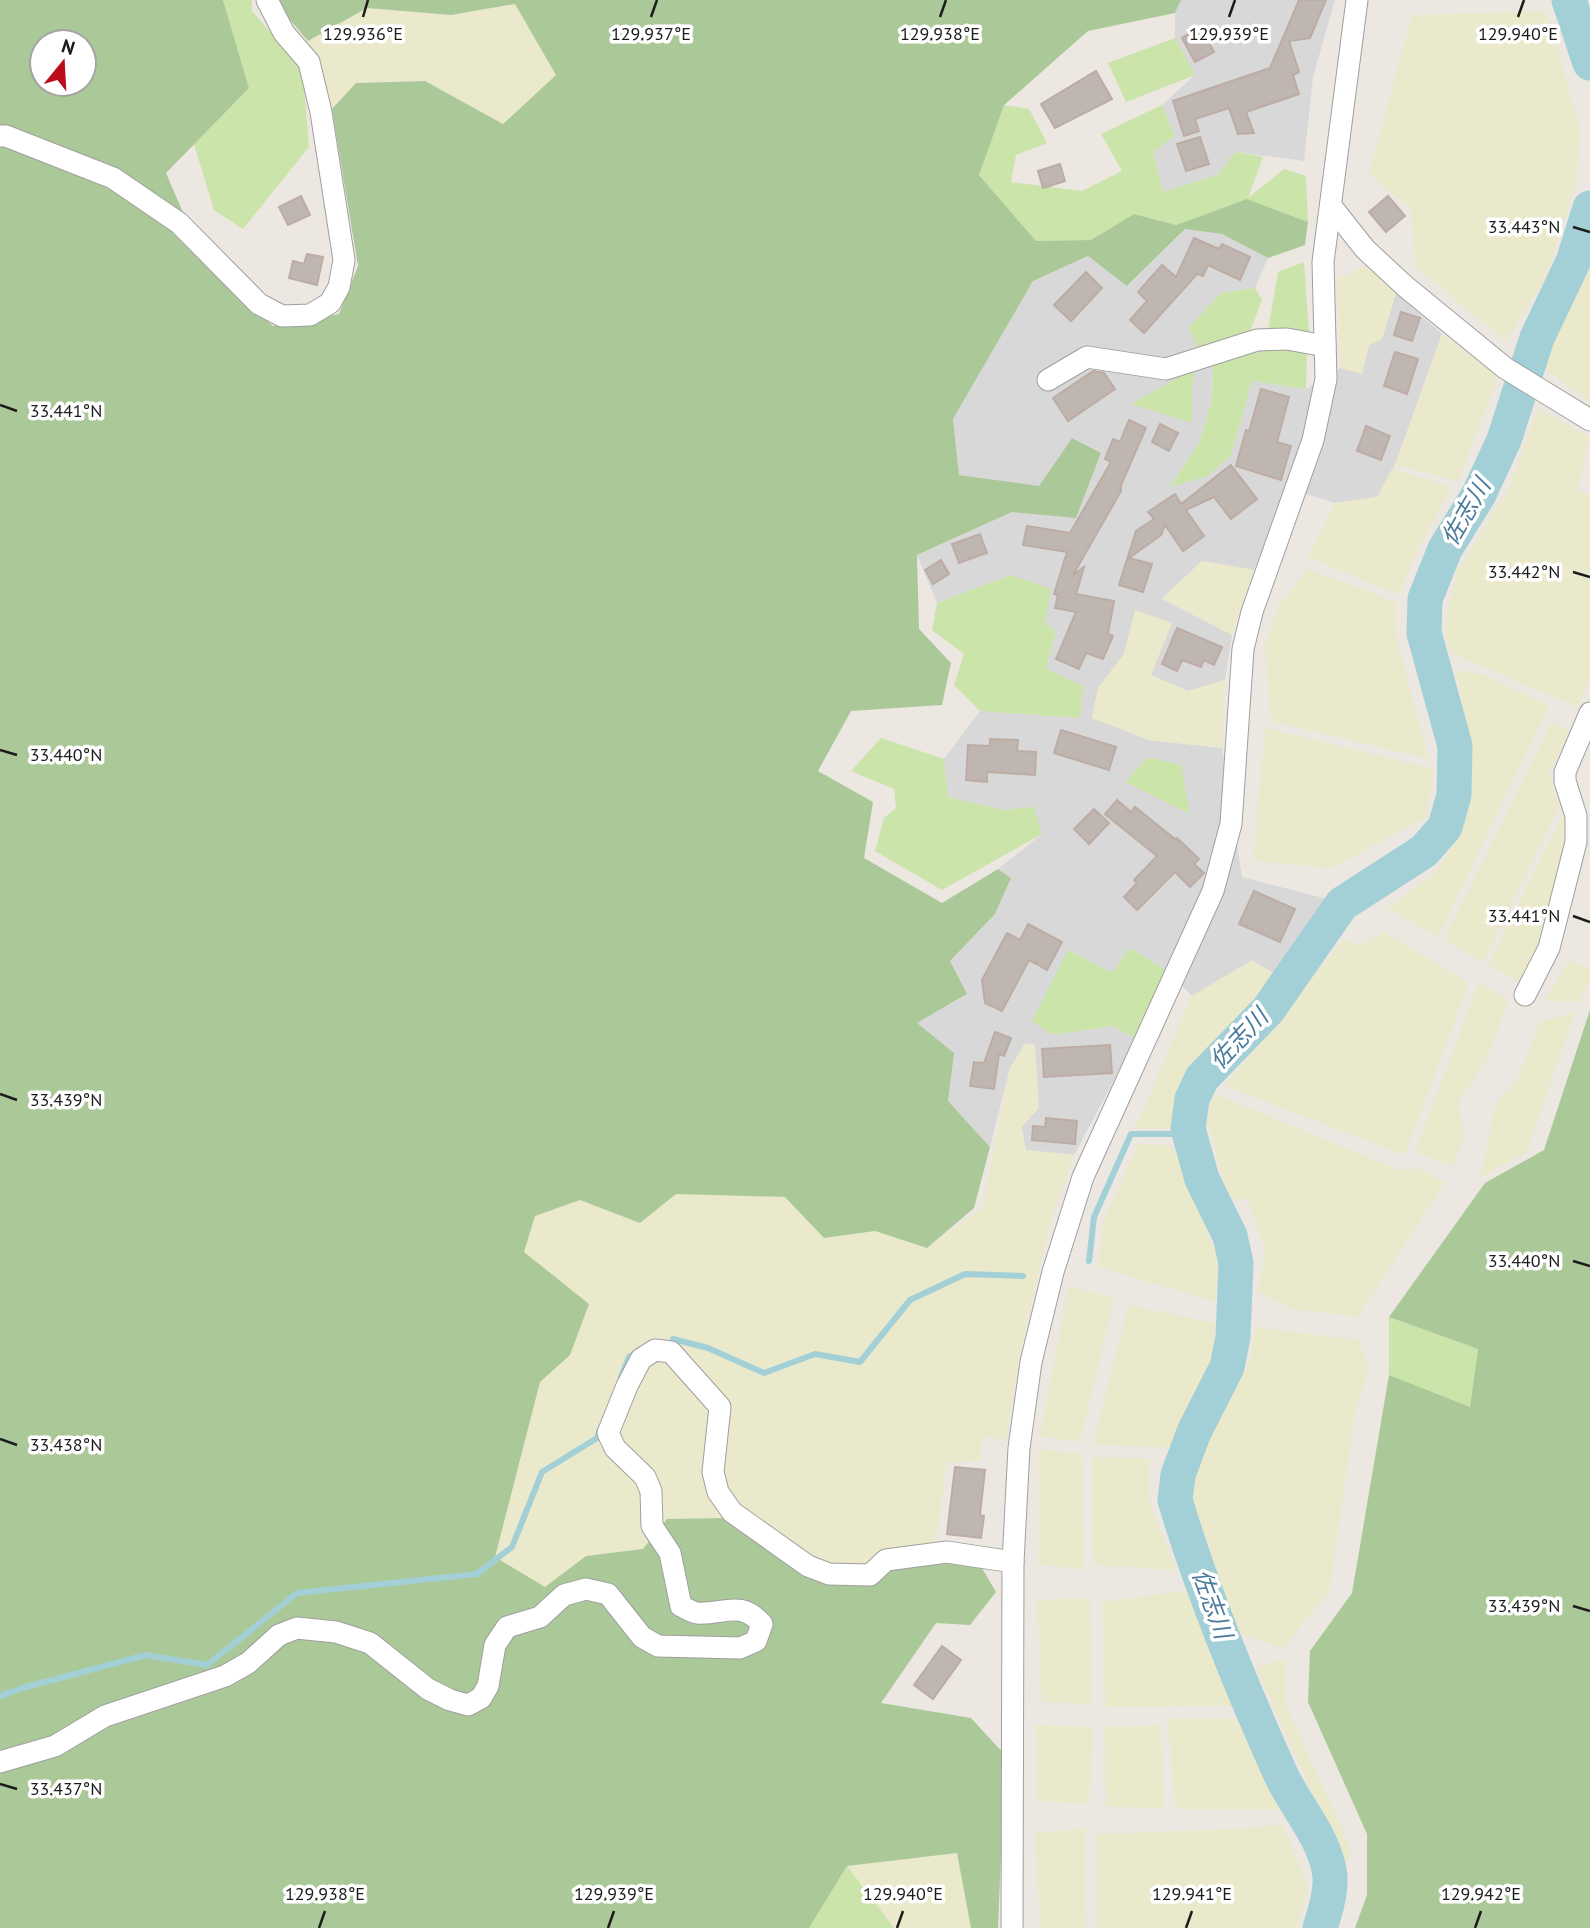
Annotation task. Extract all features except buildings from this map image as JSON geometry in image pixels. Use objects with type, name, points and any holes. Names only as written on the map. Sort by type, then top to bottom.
[{"type":"street","points":[[0,136],[113,178],[179,223],[259,304],[282,316],[310,315],[330,303],[339,286],[344,260],[321,112],[309,62],[284,33],[267,0]]},
{"type":"street","points":[[1012,1928],[1013,1562],[1019,1448],[1029,1374],[1053,1272],[1083,1177],[1213,891],[1231,824],[1243,649],[1252,612],[1313,440],[1326,379],[1323,262],[1357,0]]},
{"type":"street","points":[[1331,206],[1365,249],[1505,368],[1590,420]]},
{"type":"street","points":[[1048,380],[1087,357],[1166,369],[1257,340],[1287,339],[1325,346]]},
{"type":"street","points":[[1525,995],[1549,947],[1576,842],[1576,816],[1565,781],[1565,772],[1590,713]]},
{"type":"street","points":[[0,1762],[55,1746],[105,1716],[225,1676],[248,1663],[279,1635],[297,1628],[336,1632],[370,1643],[428,1689],[468,1705],[481,1698],[488,1686],[495,1646],[508,1628],[540,1617],[564,1595],[586,1589],[608,1594],[642,1637],[658,1646],[740,1648],[756,1641],[762,1624],[753,1614],[733,1609],[695,1613],[681,1606],[670,1553],[652,1526],[652,1491],[645,1477],[615,1448],[608,1433],[641,1359],[656,1350],[671,1353],[720,1406],[713,1472],[718,1492],[732,1511],[808,1566],[829,1574],[870,1575],[886,1560],[947,1552],[1013,1562]]},
{"type":"shaded area","points":[[1181,0],[1335,0],[1313,77],[1304,161],[1235,152],[1218,175],[1163,193],[1153,152],[1175,136],[1162,105],[1195,75],[1175,38],[1175,13]]},
{"type":"shaded area","points":[[1185,229],[1222,234],[1268,258],[1255,288],[1221,293],[1212,400],[1199,443],[1171,485],[1231,455],[1252,381],[1306,389],[1340,368],[1362,373],[1369,345],[1382,339],[1396,293],[1442,334],[1395,465],[1377,497],[1335,503],[1288,488],[1254,570],[1202,561],[1162,598],[1232,635],[1225,680],[1188,691],[1151,675],[1136,610],[1124,654],[1098,688],[1092,718],[1149,740],[1222,748],[1242,877],[1327,899],[1275,974],[1252,961],[1192,996],[1168,971],[1130,948],[1112,974],[1069,950],[1053,1035],[1113,1026],[1136,1039],[1074,1155],[1026,1150],[1010,1068],[990,1147],[948,1101],[916,1023],[967,995],[950,961],[995,914],[1011,878],[998,869],[1042,834],[1033,807],[1004,810],[948,797],[944,759],[980,711],[1079,718],[1046,669],[1056,631],[1045,625],[1011,575],[937,603],[917,555],[1012,512],[1076,517],[1101,453],[1072,438],[1039,486],[959,475],[953,419],[1033,281],[1088,256],[1128,286]]},
{"type":"green space","points":[[0,0],[223,0],[249,88],[166,173],[205,264],[273,326],[339,314],[358,266],[332,109],[356,83],[425,81],[503,124],[556,75],[515,4],[451,15],[367,8],[308,41],[279,7],[277,0],[1181,0],[1175,13],[1088,31],[1004,105],[979,175],[1036,241],[1091,240],[1134,214],[1176,225],[1247,199],[1308,222],[1305,245],[1268,258],[1222,234],[1185,229],[1127,286],[1088,256],[1033,281],[953,419],[959,475],[1039,486],[1072,438],[1101,453],[1076,518],[1012,512],[917,555],[919,629],[951,663],[942,705],[851,711],[818,771],[873,802],[864,858],[942,903],[998,869],[1011,878],[995,914],[950,961],[967,994],[917,1023],[954,1053],[948,1101],[990,1147],[974,1208],[927,1248],[875,1231],[824,1238],[785,1197],[676,1194],[640,1223],[580,1200],[535,1216],[524,1252],[589,1304],[570,1355],[540,1382],[495,1557],[545,1587],[586,1556],[643,1549],[667,1519],[727,1518],[810,1579],[872,1583],[892,1565],[979,1563],[996,1592],[970,1625],[936,1623],[881,1703],[971,1718],[1005,1755],[998,1928],[971,1928],[957,1853],[847,1866],[809,1928],[0,1928]]},
{"type":"green space","points":[[223,0],[252,0],[252,11],[303,70],[309,147],[243,229],[214,210],[194,144],[249,88]]},
{"type":"green space","points":[[516,4],[556,75],[503,125],[425,81],[357,83],[332,109],[308,41],[367,8],[451,15]]},
{"type":"green space","points":[[1546,11],[1580,128],[1577,181],[1546,277],[1506,342],[1415,266],[1411,208],[1369,174],[1412,15]]},
{"type":"green space","points":[[1175,38],[1195,75],[1126,102],[1108,63]]},
{"type":"green space","points":[[1003,105],[1029,109],[1047,143],[1016,155],[1011,182],[1082,191],[1122,171],[1101,134],[1162,105],[1175,136],[1153,152],[1163,192],[1218,175],[1235,152],[1263,157],[1248,198],[1284,169],[1306,176],[1308,222],[1247,199],[1176,225],[1134,214],[1091,240],[1036,241],[979,175]]},
{"type":"green space","points":[[1590,246],[1590,402],[1540,365]]},
{"type":"green space","points":[[1304,262],[1309,332],[1268,330],[1278,272]]},
{"type":"green space","points":[[1369,264],[1396,293],[1382,339],[1369,345],[1362,374],[1340,368],[1337,279]]},
{"type":"green space","points":[[1255,288],[1262,300],[1250,331],[1199,348],[1188,328],[1221,293]]},
{"type":"green space","points":[[1442,334],[1499,375],[1458,481],[1395,465]]},
{"type":"green space","points":[[1251,346],[1307,353],[1306,389],[1252,381],[1231,455],[1208,476],[1170,487],[1199,443],[1212,400],[1213,365]]},
{"type":"green space","points":[[1193,369],[1192,423],[1131,404]]},
{"type":"green space","points":[[1538,409],[1590,438],[1577,489],[1590,495],[1590,679],[1578,707],[1451,653],[1444,630],[1456,573],[1508,490]]},
{"type":"green space","points":[[1392,469],[1452,487],[1419,546],[1399,595],[1308,557],[1335,503],[1377,497]]},
{"type":"green space","points":[[1202,561],[1254,570],[1232,635],[1162,599]]},
{"type":"green space","points":[[1308,569],[1396,602],[1396,638],[1429,759],[1271,721],[1265,645],[1279,605]]},
{"type":"green space","points":[[1011,575],[1051,589],[1045,624],[1056,631],[1046,669],[1083,686],[1080,718],[980,711],[954,685],[964,654],[932,630],[937,603]]},
{"type":"green space","points":[[1135,610],[1172,623],[1151,675],[1188,691],[1225,680],[1222,748],[1149,740],[1092,718],[1098,688],[1124,654]]},
{"type":"green space","points":[[1456,670],[1486,675],[1549,706],[1438,937],[1387,908],[1440,868],[1462,824],[1473,756]]},
{"type":"green space","points":[[1552,721],[1570,732],[1549,773],[1560,806],[1483,962],[1444,940]]},
{"type":"green space","points":[[1265,728],[1434,769],[1426,817],[1330,869],[1253,860]]},
{"type":"green space","points":[[881,738],[944,759],[948,797],[1004,810],[1034,807],[1042,834],[942,890],[875,851],[884,818],[896,808],[894,789],[851,771]]},
{"type":"green space","points":[[1148,757],[1181,765],[1190,814],[1125,782]]},
{"type":"green space","points":[[1564,812],[1570,841],[1541,949],[1520,983],[1488,965]]},
{"type":"green space","points":[[1384,932],[1469,983],[1405,1155],[1225,1086],[1343,939],[1361,945]]},
{"type":"green space","points":[[1130,948],[1168,971],[1136,1039],[1113,1026],[1053,1035],[1032,1021],[1068,950],[1112,973]]},
{"type":"green space","points":[[1252,960],[1275,974],[1238,1020],[1189,1067],[1176,1096],[1174,1128],[1135,1129],[1192,996]]},
{"type":"green space","points":[[1569,961],[1590,968],[1590,982],[1578,1002],[1544,1001]]},
{"type":"green space","points":[[1479,982],[1508,1001],[1487,1059],[1458,1103],[1464,1137],[1453,1166],[1415,1152]]},
{"type":"green space","points":[[1590,1010],[1590,1928],[1355,1928],[1367,1895],[1367,1834],[1308,1702],[1310,1651],[1352,1593],[1389,1375],[1470,1407],[1478,1349],[1389,1317],[1485,1183],[1544,1150]]},
{"type":"green space","points":[[1575,1012],[1527,1152],[1481,1177],[1495,1105],[1518,1077],[1540,1022]]},
{"type":"green space","points":[[1025,1043],[1035,1045],[1039,1108],[1020,1129],[1026,1150],[1074,1155],[1050,1224],[1020,1353],[1006,1441],[982,1436],[980,1461],[947,1462],[936,1542],[882,1551],[863,1569],[643,1549],[586,1556],[545,1588],[495,1557],[540,1382],[570,1355],[524,1252],[535,1216],[580,1200],[640,1223],[676,1194],[785,1197],[824,1238],[875,1231],[927,1248],[982,1208],[1010,1068]]},
{"type":"green space","points":[[1215,1094],[1399,1170],[1418,1168],[1445,1182],[1358,1317],[1292,1309],[1258,1292],[1265,1250],[1248,1200],[1228,1198],[1206,1115]]},
{"type":"green space","points":[[1139,1143],[1173,1146],[1219,1261],[1215,1302],[1098,1267],[1103,1222]]},
{"type":"green space","points":[[1069,1286],[1114,1298],[1080,1442],[1040,1436]]},
{"type":"green space","points":[[1129,1305],[1215,1323],[1214,1364],[1172,1448],[1093,1444]]},
{"type":"green space","points":[[1389,1317],[1478,1349],[1470,1408],[1389,1375]]},
{"type":"green space","points":[[1255,1327],[1359,1340],[1369,1369],[1355,1414],[1329,1593],[1283,1648],[1234,1632],[1192,1499],[1199,1458],[1249,1364]]},
{"type":"green space","points":[[1038,1449],[1082,1454],[1084,1570],[1038,1564]]},
{"type":"green space","points":[[1092,1457],[1149,1459],[1150,1505],[1176,1570],[1093,1565]]},
{"type":"green space","points":[[1191,1590],[1233,1706],[1106,1707],[1102,1602]]},
{"type":"green space","points":[[1090,1598],[1092,1704],[1042,1702],[1037,1600]]},
{"type":"green space","points":[[1286,1658],[1285,1703],[1351,1849],[1345,1867],[1256,1667]]},
{"type":"green space","points":[[1168,1718],[1237,1719],[1279,1810],[1175,1809]]},
{"type":"green space","points":[[1036,1725],[1093,1727],[1089,1804],[1038,1801]]},
{"type":"green space","points":[[1161,1725],[1164,1809],[1106,1806],[1105,1727]]},
{"type":"green space","points":[[1283,1825],[1308,1886],[1297,1928],[1097,1928],[1097,1834]]},
{"type":"green space","points":[[1085,1828],[1086,1928],[1040,1928],[1035,1833]]},
{"type":"green space","points":[[957,1853],[971,1928],[894,1928],[847,1866]]},
{"type":"green space","points":[[847,1866],[894,1928],[809,1928]]},
{"type":"waterway","name":"佐志川","points":[[1569,0],[1590,63]]},
{"type":"waterway","name":"佐志川","points":[[1320,1928],[1330,1889],[1330,1876],[1323,1849],[1287,1787],[1252,1708],[1210,1605],[1175,1500],[1178,1475],[1194,1432],[1227,1367],[1233,1337],[1236,1263],[1230,1236],[1202,1179],[1188,1129],[1192,1099],[1202,1078],[1268,1010],[1342,904],[1424,851],[1445,827],[1454,795],[1455,746],[1424,633],[1425,599],[1445,549],[1479,494],[1504,440],[1537,338],[1573,262],[1590,208]]},
{"type":"waterway","points":[[1089,1261],[1094,1217],[1131,1134],[1177,1134],[1188,1129]]},
{"type":"waterway","points":[[673,1339],[708,1348],[764,1373],[815,1354],[860,1362],[910,1300],[965,1274],[1023,1276]]},
{"type":"waterway","points":[[621,1377],[629,1357],[637,1352]]},
{"type":"waterway","points":[[0,1696],[146,1655],[207,1665],[297,1593],[477,1574],[512,1547],[542,1472],[597,1438],[600,1429]]}]
